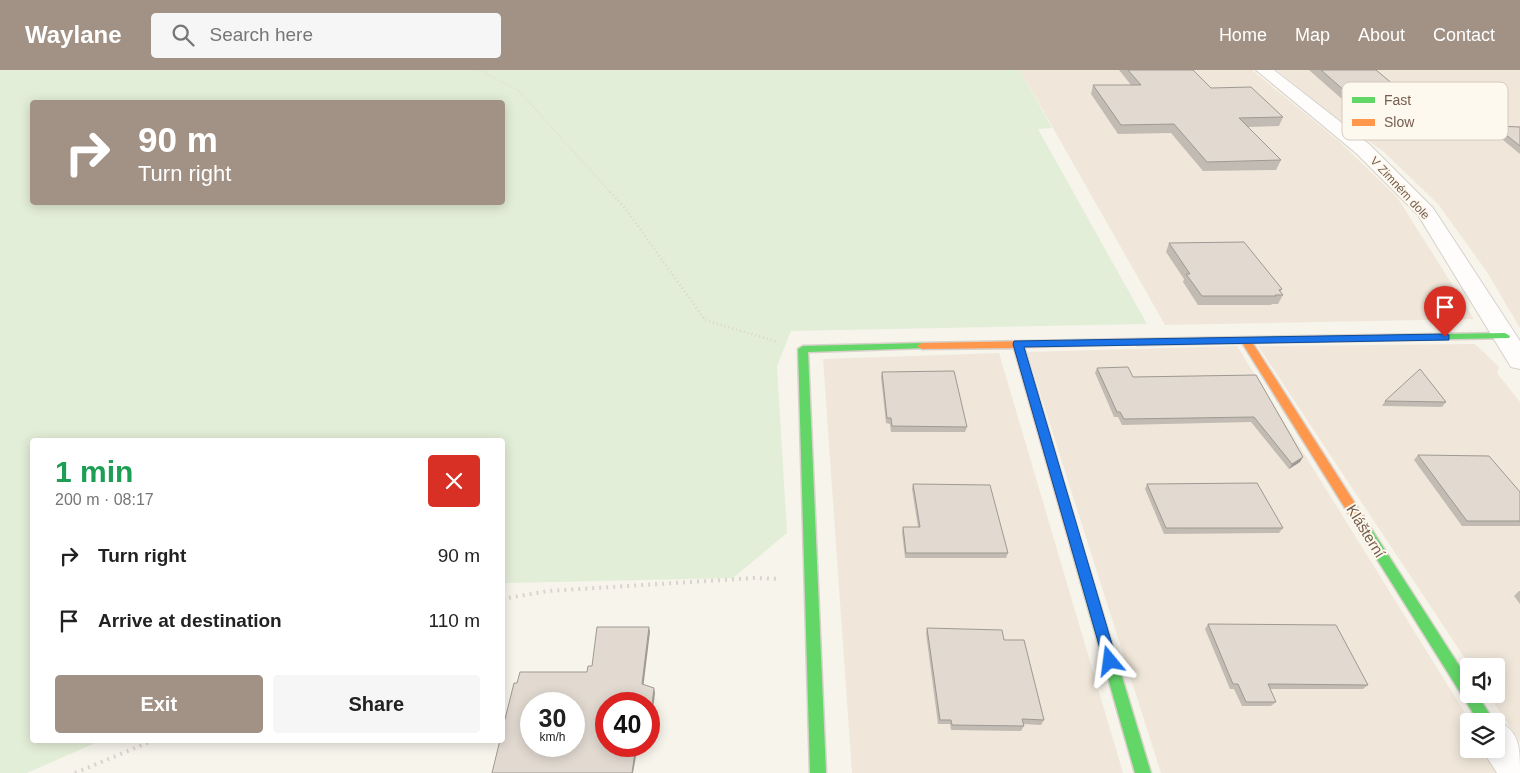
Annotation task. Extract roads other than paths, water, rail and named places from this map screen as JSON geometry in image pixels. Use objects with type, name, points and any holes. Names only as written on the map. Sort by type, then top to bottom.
[{"type":"street","name":"V Zimném dole","points":[[1264,70],[1342,132]]},
{"type":"street","name":"V Zimném dole","points":[[1352,140],[1426,212],[1520,361]]},
{"type":"street","points":[[818,773],[803,349],[1505,336]]},
{"type":"street","name":"Klášterní","points":[[1246,341],[1481,713]]},
{"type":"street","points":[[1018,344],[1143,773]]},
{"type":"street","points":[[1505,752],[1519,773]]}]
